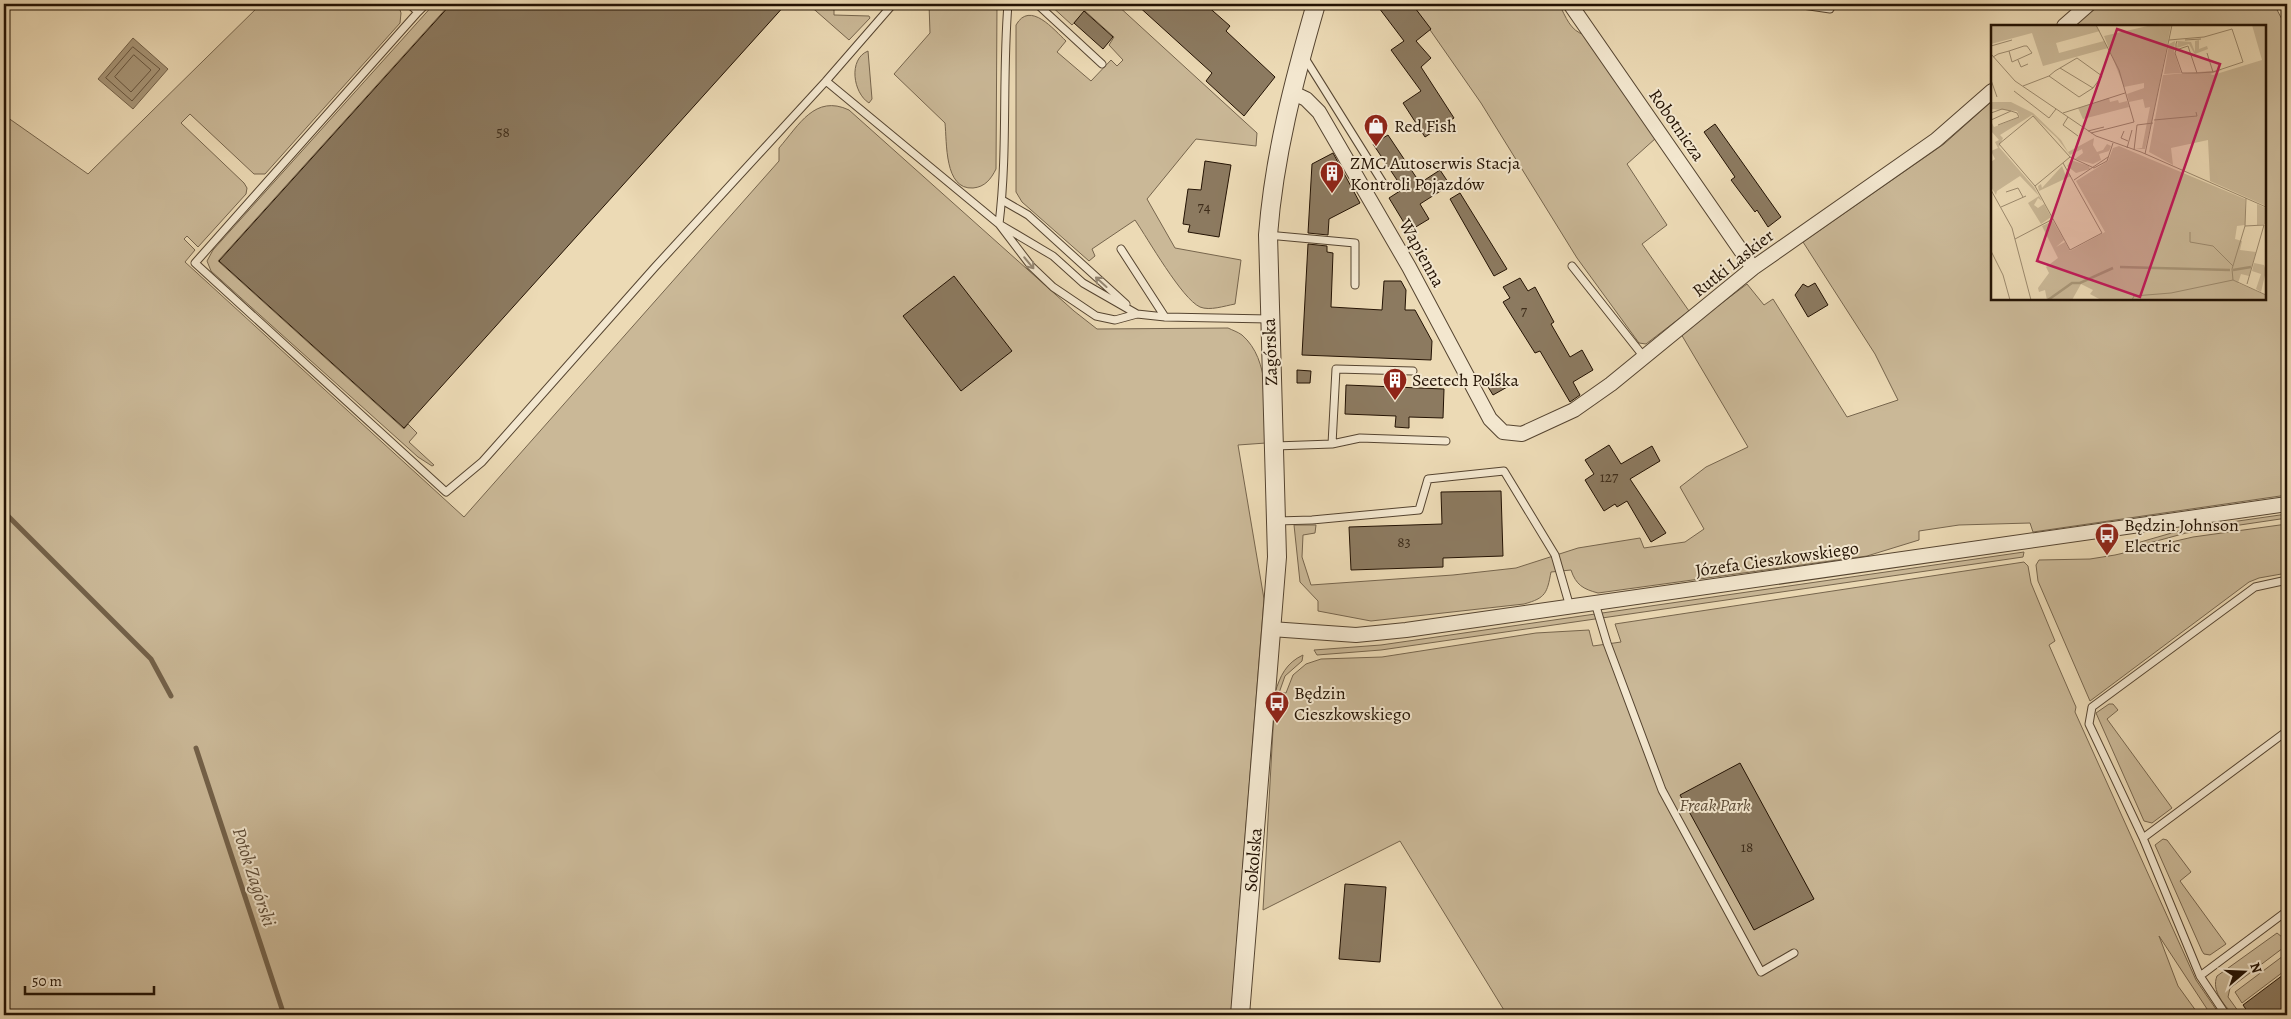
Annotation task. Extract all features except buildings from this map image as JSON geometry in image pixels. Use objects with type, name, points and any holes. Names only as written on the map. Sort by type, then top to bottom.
[{"type":"street","name":"Zagórska","points":[[1266,704],[1277,557],[1268,319],[1270,199],[1291,92],[1316,4]]},
{"type":"street","name":"Robotnicza","points":[[1570,4],[1753,268]]},
{"type":"street","points":[[2065,25],[2089,4]]},
{"type":"street","name":"Wapienna","points":[[1291,92],[1306,99],[1319,112],[1409,267],[1490,419]]},
{"type":"street","name":"Rutki Laskier","points":[[1490,419],[1503,432],[1522,434],[1574,410],[1644,357],[1753,268],[1936,140],[1991,92]]},
{"type":"street","name":"Józefa Cieszkowskiego","points":[[1271,629],[1356,635],[1595,604],[2287,504]]},
{"type":"street","name":"Sokolska","points":[[1240,1015],[1266,704]]},
{"type":"lane","points":[[409,4],[418,12]]},
{"type":"lane","points":[[426,4],[195,263],[446,492],[482,462],[655,267],[826,81],[893,4]]},
{"type":"lane","points":[[1008,4],[1005,38],[1002,200],[999,224],[1031,266],[1053,287],[1096,316],[1115,320],[1137,314],[1165,317],[1268,319]]},
{"type":"lane","points":[[1037,4],[1102,64]]},
{"type":"lane","points":[[1796,4],[1830,9],[1832,4]]},
{"type":"lane","points":[[1302,53],[1383,183]]},
{"type":"lane","points":[[826,81],[999,224],[1053,256],[1083,283],[1137,314]]},
{"type":"lane","points":[[1002,200],[1028,215],[1137,314]]},
{"type":"lane","points":[[1268,235],[1355,243],[1355,285]]},
{"type":"lane","points":[[1121,249],[1165,317]]},
{"type":"lane","points":[[1572,266],[1644,357]]},
{"type":"lane","points":[[1332,444],[1336,369],[1413,371]]},
{"type":"lane","points":[[1272,446],[1332,444],[1360,438],[1446,441]]},
{"type":"lane","points":[[1276,521],[1312,520],[1419,510],[1428,479],[1504,471],[1555,554],[1570,607]]},
{"type":"lane","points":[[2226,1015],[2200,976],[2143,838],[2089,724],[2092,707],[2255,587],[2286,582]]},
{"type":"lane","points":[[1595,604],[1606,643],[1662,790],[1761,972],[1794,953]]},
{"type":"lane","points":[[2143,838],[2287,731]]},
{"type":"lane","points":[[2200,976],[2287,911]]},
{"type":"lane","points":[[4,1010],[6,1015]]},
{"type":"green space","points":[[261,4],[398,4],[401,13],[400,23],[265,174],[254,174],[190,114],[181,123],[247,188],[246,194],[198,247],[187,236],[184,239],[195,250],[185,262],[464,517],[779,161],[779,148],[801,122],[817,109],[827,106],[837,106],[849,110],[1074,311],[1097,329],[1228,328],[1242,335],[1251,345],[1258,358],[1266,400],[1266,443],[1238,445],[1264,599],[1231,1015],[4,1015],[4,115],[88,174]]},
{"type":"green space","points":[[434,4],[450,4],[218,261],[404,429],[408,424],[417,433],[409,442],[434,465],[432,466],[418,457],[211,271],[207,261],[213,250]]},
{"type":"green space","points":[[808,4],[834,4],[834,15],[869,16],[870,18],[849,40]]},
{"type":"green space","points":[[929,4],[997,4],[996,169],[987,182],[981,186],[973,188],[964,187],[957,181],[949,163],[945,123],[894,74],[930,33]]},
{"type":"green space","points":[[1049,4],[1116,4],[1257,133],[1256,146],[1196,139],[1147,199],[1175,248],[1241,260],[1235,304],[1208,308],[1200,307],[1193,302],[1175,281],[1135,220],[1092,249],[1095,256],[1089,261],[1022,202],[1016,192],[1016,25],[1022,18],[1028,15],[1035,16],[1049,25],[1066,41],[1057,52],[1091,81],[1111,60],[1117,66],[1123,60],[1109,45],[1114,37],[1085,11],[1072,25]]},
{"type":"green space","points":[[1412,4],[1559,4],[1569,23],[1585,35],[1656,138],[1627,164],[1667,225],[1642,244],[1689,311],[1646,344],[1639,343],[1577,258],[1481,103]]},
{"type":"green space","points":[[2097,4],[2274,4],[2287,29],[2287,495],[2033,532],[2030,523],[1959,525],[1919,531],[1919,540],[1867,556],[1598,593],[1581,586],[1571,570],[1551,572],[1544,594],[1524,604],[1371,621],[1318,611],[1318,601],[1300,582],[1294,525],[1316,525],[1315,533],[1303,535],[1302,557],[1311,585],[1453,575],[1516,568],[1578,548],[1640,538],[1644,548],[1685,542],[1704,529],[1680,487],[1706,467],[1748,447],[1681,334],[1747,284],[1764,305],[1773,299],[1847,417],[1898,400],[1875,354],[1803,242],[1944,144],[1991,102],[1991,300],[2266,300],[2266,25],[2076,25]]},
{"type":"green space","points":[[868,51],[872,99],[869,103],[859,92],[855,76],[857,61]]},
{"type":"green space","points":[[2287,514],[2287,518],[2186,533],[2142,545],[2137,543],[2189,528]]},
{"type":"green space","points":[[2287,524],[2287,573],[2259,578],[2249,582],[2090,701],[2038,581],[2036,565],[2039,560],[2090,559],[2193,537]]},
{"type":"green space","points":[[2024,552],[2023,557],[1381,650],[1317,655],[1314,650],[1381,645]]},
{"type":"green space","name":"Freak Park","points":[[2024,562],[2028,566],[2031,583],[2055,641],[2049,645],[2076,707],[2075,712],[2196,980],[2220,1015],[2211,1015],[2159,936],[2178,986],[2199,1015],[1507,1015],[1400,841],[1263,910],[1275,693],[1284,671],[1292,662],[1303,655],[1302,661],[1285,676],[1279,693],[1286,693],[1293,675],[1306,664],[1321,659],[1382,657],[1536,633],[1589,630],[1593,646],[1621,642],[1615,624]]},
{"type":"green space","points":[[2109,704],[2113,704],[2118,710],[2107,719],[2172,808],[2152,823],[2144,821],[2096,713]]},
{"type":"green space","points":[[2163,839],[2167,840],[2191,872],[2180,881],[2226,944],[2210,955],[2204,954],[2202,951],[2155,845]]},
{"type":"green space","points":[[2277,933],[2282,937],[2287,933],[2287,945],[2230,988],[2228,997],[2241,1015],[2233,1015],[2222,1002],[2217,992],[2217,976]]},
{"type":"green space","points":[[2287,953],[2287,969],[2242,1003],[2235,992]]},
{"type":"water","points":[[133,38],[168,69],[133,109],[98,79]]},
{"type":"waterway","name":"Potok Zagórski","points":[[4,512],[151,659],[171,696]]},
{"type":"waterway","name":"Potok Zagórski","points":[[196,748],[284,1015]]},
{"type":"place","name":"Red Fish","points":[[1376,147]]},
{"type":"place","name":"ZMC Autoserwis Stacja Kontroli Pojazdów","points":[[1332,194]]},
{"type":"place","name":"Seetech Polska","points":[[1395,401]]},
{"type":"place","name":"Będzin Johnson Electric","points":[[2107,556]]},
{"type":"place","name":"Będzin Cieszkowskiego","points":[[1277,724]]}]
